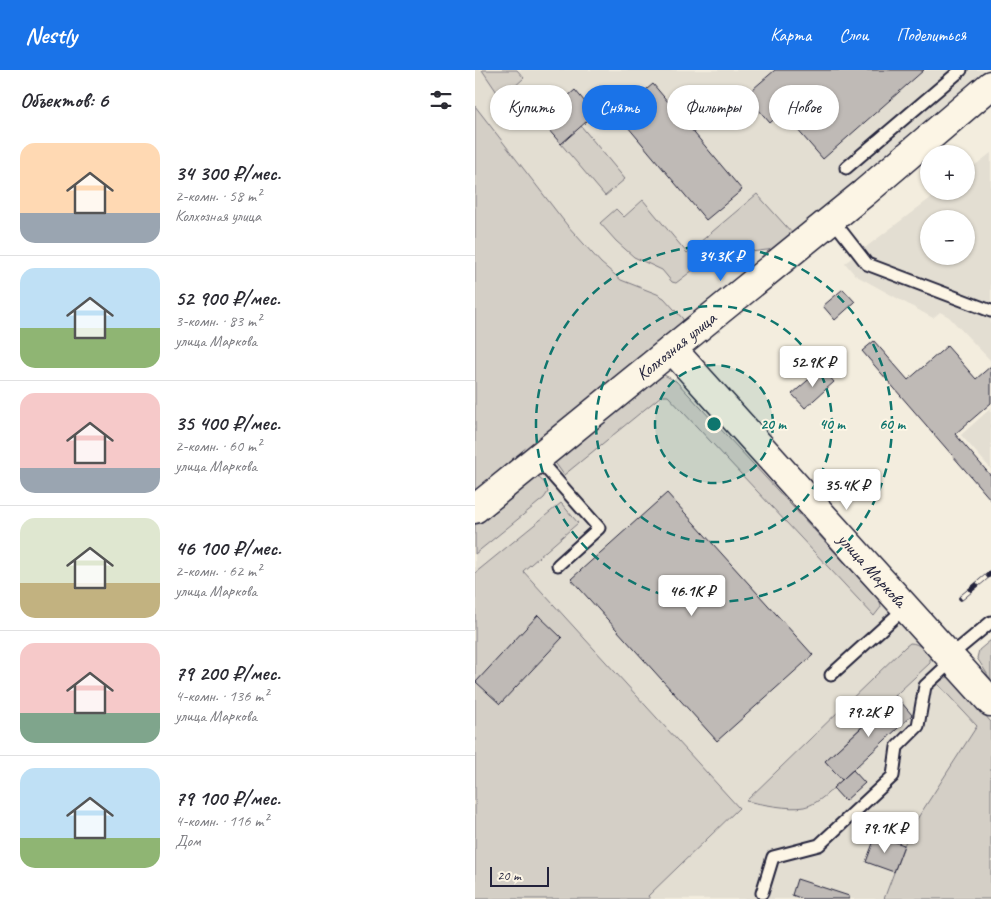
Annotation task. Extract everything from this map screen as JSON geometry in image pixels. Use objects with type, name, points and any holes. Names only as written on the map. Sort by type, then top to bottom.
[{"type":"street","name":"Колхозная улица","points":[[475,509],[832,219],[991,85]]},
{"type":"street","name":"улица Маркова","points":[[672,349],[991,702]]},
{"type":"lane","points":[[846,168],[961,70]]},
{"type":"lane","points":[[832,219],[867,264],[991,312]]},
{"type":"lane","points":[[537,458],[599,528],[558,565]]},
{"type":"lane","points":[[831,675],[905,607]]},
{"type":"lane","points":[[762,893],[773,857],[819,845],[893,776],[897,747],[918,726],[925,686],[991,622]]},
{"type":"shaded area","points":[[475,70],[991,70],[824,214],[475,496]]},
{"type":"shaded area","points":[[482,70],[517,70],[524,78],[516,85],[492,85]]},
{"type":"shaded area","points":[[475,106],[490,125],[490,130],[494,130],[567,225],[601,263],[621,280],[664,298],[683,319],[683,323],[475,492]]},
{"type":"shaded area","points":[[581,126],[582,130],[584,130],[625,179],[605,196],[561,144]]},
{"type":"shaded area","points":[[991,153],[991,361],[949,317],[940,312],[933,318],[855,275],[845,263],[928,200],[975,200],[975,165]]},
{"type":"shaded area","points":[[757,194],[793,234],[775,249],[710,257],[676,283],[672,282],[662,270],[634,257],[600,223],[616,209],[624,217],[643,200],[687,253]]},
{"type":"shaded area","points":[[664,375],[676,381],[880,601],[881,607],[874,616],[668,396],[661,396],[564,475],[554,461],[656,377]]},
{"type":"shaded area","points":[[666,376],[691,391],[991,719],[991,723],[894,899],[475,899],[475,514]]},
{"type":"shaded area","points":[[991,408],[991,469],[961,435]]},
{"type":"shaded area","points":[[534,476],[542,480],[546,486],[548,492],[544,498],[475,554],[475,524]]},
{"type":"shaded area","points":[[561,503],[578,523],[523,571],[739,808],[648,896],[650,899],[475,899],[475,573]]},
{"type":"shaded area","points":[[991,640],[991,680],[977,658],[979,650]]},
{"type":"shaded area","points":[[910,643],[924,649],[930,657],[930,663],[825,761],[842,780],[830,792],[810,805],[798,808],[746,801],[905,647]]},
{"type":"shaded area","points":[[947,677],[952,678],[991,722],[991,899],[884,899],[910,830],[977,726],[937,683]]},
{"type":"building","points":[[775,70],[924,70],[823,159],[798,130],[839,130],[839,85],[769,85],[769,122],[759,110],[758,85]]},
{"type":"building","points":[[657,89],[667,101],[667,130],[692,130],[742,190],[706,220],[630,130],[657,130]]},
{"type":"building","points":[[575,90],[582,98],[582,125],[561,144],[549,130],[572,130],[572,93]]},
{"type":"building","points":[[843,289],[855,302],[835,320],[823,306]]},
{"type":"building","points":[[874,341],[908,380],[947,346],[976,379],[991,366],[991,403],[955,434],[991,476],[991,500],[862,351]]},
{"type":"building","points":[[822,368],[834,382],[805,408],[792,394]]},
{"type":"building","points":[[667,493],[813,655],[717,741],[571,579]]},
{"type":"building","points":[[538,615],[562,638],[500,704],[476,682]]},
{"type":"building","points":[[896,696],[912,715],[842,780],[825,761]]},
{"type":"building","points":[[853,770],[865,783],[845,801],[833,788]]},
{"type":"building","points":[[876,835],[904,845],[894,872],[866,862]]},
{"type":"building","points":[[797,879],[849,896],[849,899],[803,899],[792,895]]},
{"type":"railway","points":[[961,598],[991,573]]}]
